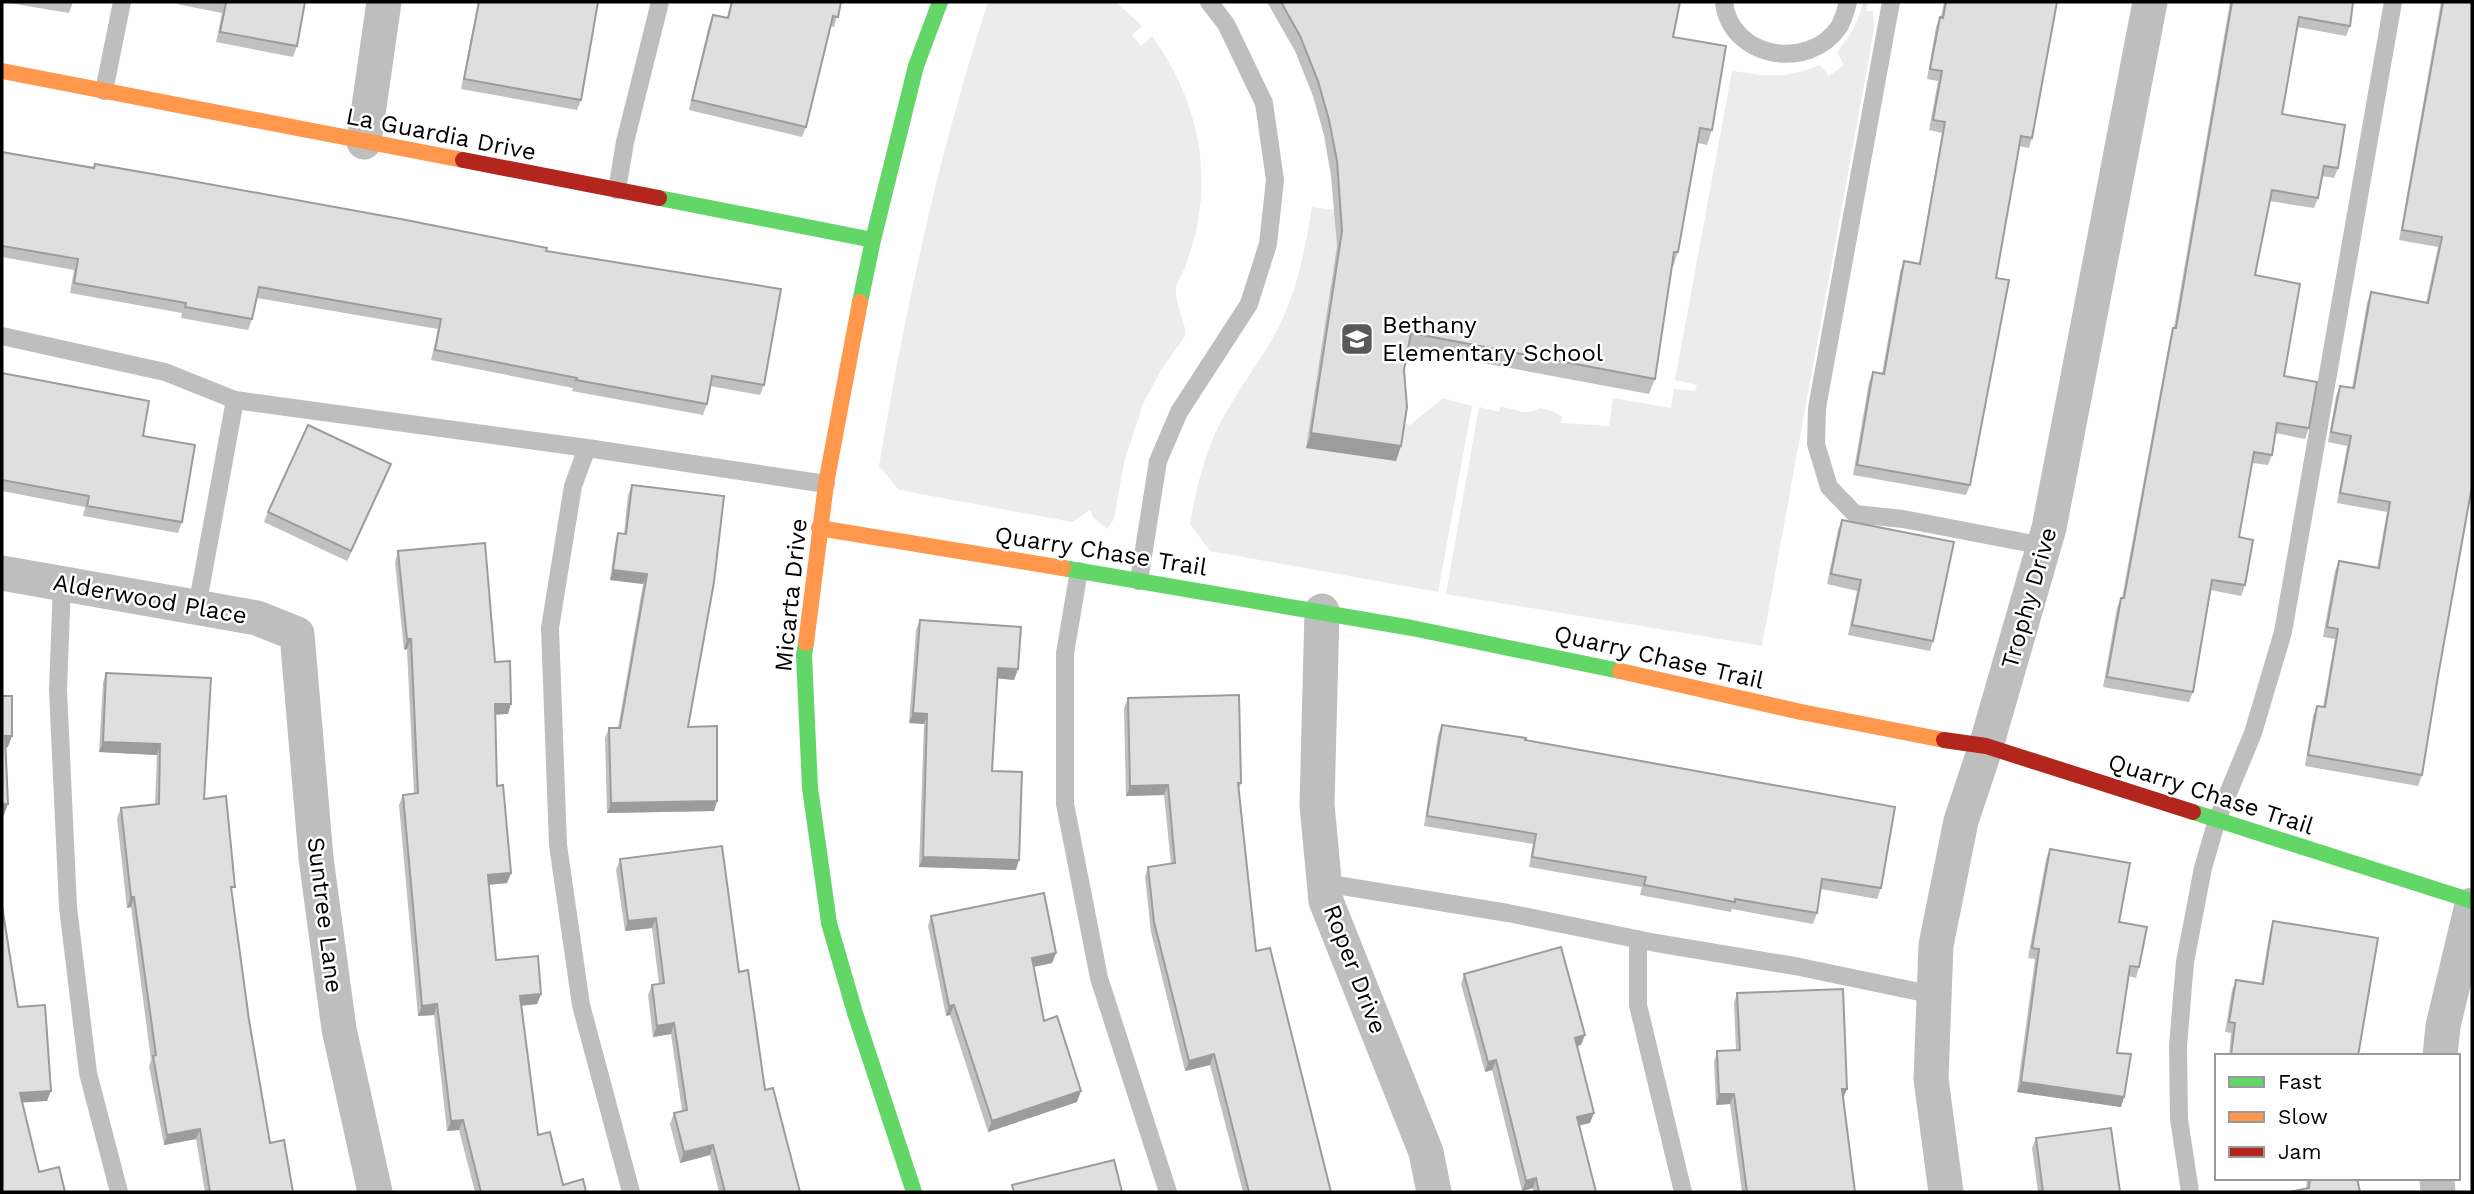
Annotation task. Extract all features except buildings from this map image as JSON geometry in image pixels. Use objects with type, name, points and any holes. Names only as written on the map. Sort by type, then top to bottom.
[{"type":"street","points":[[364,142],[384,2]]},
{"type":"street","name":"Micarta Drive","points":[[914,1192],[855,1013],[829,923],[812,802],[804,655],[827,484],[873,240],[916,66],[940,2]]},
{"type":"street","name":"Trophy Drive","points":[[1946,1192],[1931,1079],[1936,945],[1961,821],[1986,746],[2044,546],[2150,2]]},
{"type":"street","name":"La Guardia Drive","points":[[2,71],[873,240]]},
{"type":"street","name":"Quarry Chase Trail","points":[[820,528],[1322,611],[1499,645],[1915,737],[1986,746],[2472,903]]},
{"type":"street","name":"Alderwood Place","points":[[2,573],[257,618],[297,634]]},
{"type":"street","name":"Roper Drive","points":[[1322,611],[1317,805],[1326,901],[1426,1152],[1434,1192]]},
{"type":"street","name":"Suntree Lane","points":[[297,634],[316,858],[339,1029],[375,1192]]},
{"type":"street","points":[[2440,1054],[2443,1026],[2472,903]]},
{"type":"lane","points":[[104,91],[121,2]]},
{"type":"lane","points":[[617,190],[625,142],[660,2]]},
{"type":"lane","points":[[1139,581],[1158,461],[1178,412],[1249,304],[1268,244],[1275,180],[1264,103],[1226,24],[1209,2]]},
{"type":"lane","points":[[1724,2],[1734,29],[1752,46],[1774,54],[1800,54],[1822,44],[1839,26],[1848,2]]},
{"type":"lane","points":[[1891,2],[1817,408],[1816,444],[1829,487],[1855,514],[1903,519],[2044,546]]},
{"type":"lane","points":[[2190,1192],[2179,1119],[2178,1046],[2185,962],[2203,868],[2217,820],[2253,733],[2283,632],[2393,2]]},
{"type":"lane","points":[[2,336],[165,372],[235,400],[827,484]]},
{"type":"lane","points":[[197,607],[235,400]]},
{"type":"lane","points":[[587,448],[573,486],[550,628],[558,845],[581,1006],[631,1192]]},
{"type":"lane","points":[[1079,571],[1065,653],[1065,804],[1099,978],[1168,1192]]},
{"type":"lane","points":[[62,583],[58,690],[68,907],[88,1073],[119,1192]]},
{"type":"lane","points":[[1324,883],[1508,913],[1795,966],[1934,995]]},
{"type":"lane","points":[[1638,939],[1639,1004],[1683,1192]]},
{"type":"shaded area","points":[[988,2],[1116,2],[1142,26],[1132,35],[1141,46],[1152,36],[1166,57],[1188,102],[1195,126],[1202,175],[1201,201],[1193,242],[1176,291],[1185,336],[1161,370],[1143,404],[1124,462],[1114,519],[1107,529],[1093,517],[1090,510],[1072,522],[899,490],[879,466],[925,231],[954,116]]},
{"type":"shaded area","points":[[1863,2],[1868,2],[1867,11],[1873,11],[1874,30],[1762,646],[1446,594],[1479,407],[1499,412],[1500,407],[1524,412],[1540,408],[1553,411],[1562,417],[1561,423],[1609,426],[1613,398],[1671,408],[1674,389],[1695,391],[1697,385],[1675,380],[1732,71],[1776,76],[1820,65],[1829,76],[1844,65],[1837,52],[1853,29]]},
{"type":"shaded area","points":[[1312,207],[1335,210],[1337,246],[1306,448],[1395,461],[1402,422],[1410,425],[1443,398],[1472,406],[1438,592],[1210,551],[1190,524],[1199,479],[1214,436],[1266,350],[1288,307],[1301,265]]},
{"type":"traffic: fast","points":[[860,302],[916,66],[940,2]]},
{"type":"traffic: fast","points":[[659,198],[873,240]]},
{"type":"traffic: fast","points":[[1063,568],[1412,628],[1620,671]]},
{"type":"traffic: fast","points":[[806,643],[804,655],[810,788],[829,923],[855,1013],[914,1192]]},
{"type":"traffic: fast","points":[[2193,812],[2472,901]]},
{"type":"traffic: slow","points":[[2,71],[463,160]]},
{"type":"traffic: slow","points":[[806,643],[826,484],[860,302]]},
{"type":"traffic: slow","points":[[819,528],[1063,568]]},
{"type":"traffic: slow","points":[[1620,671],[1801,712],[1944,740]]},
{"type":"traffic: jam","points":[[463,160],[659,198]]},
{"type":"traffic: jam","points":[[1944,740],[1986,746],[2193,812]]},
{"type":"place","name":"Bethany Elementary School","points":[[1357,339]]}]
